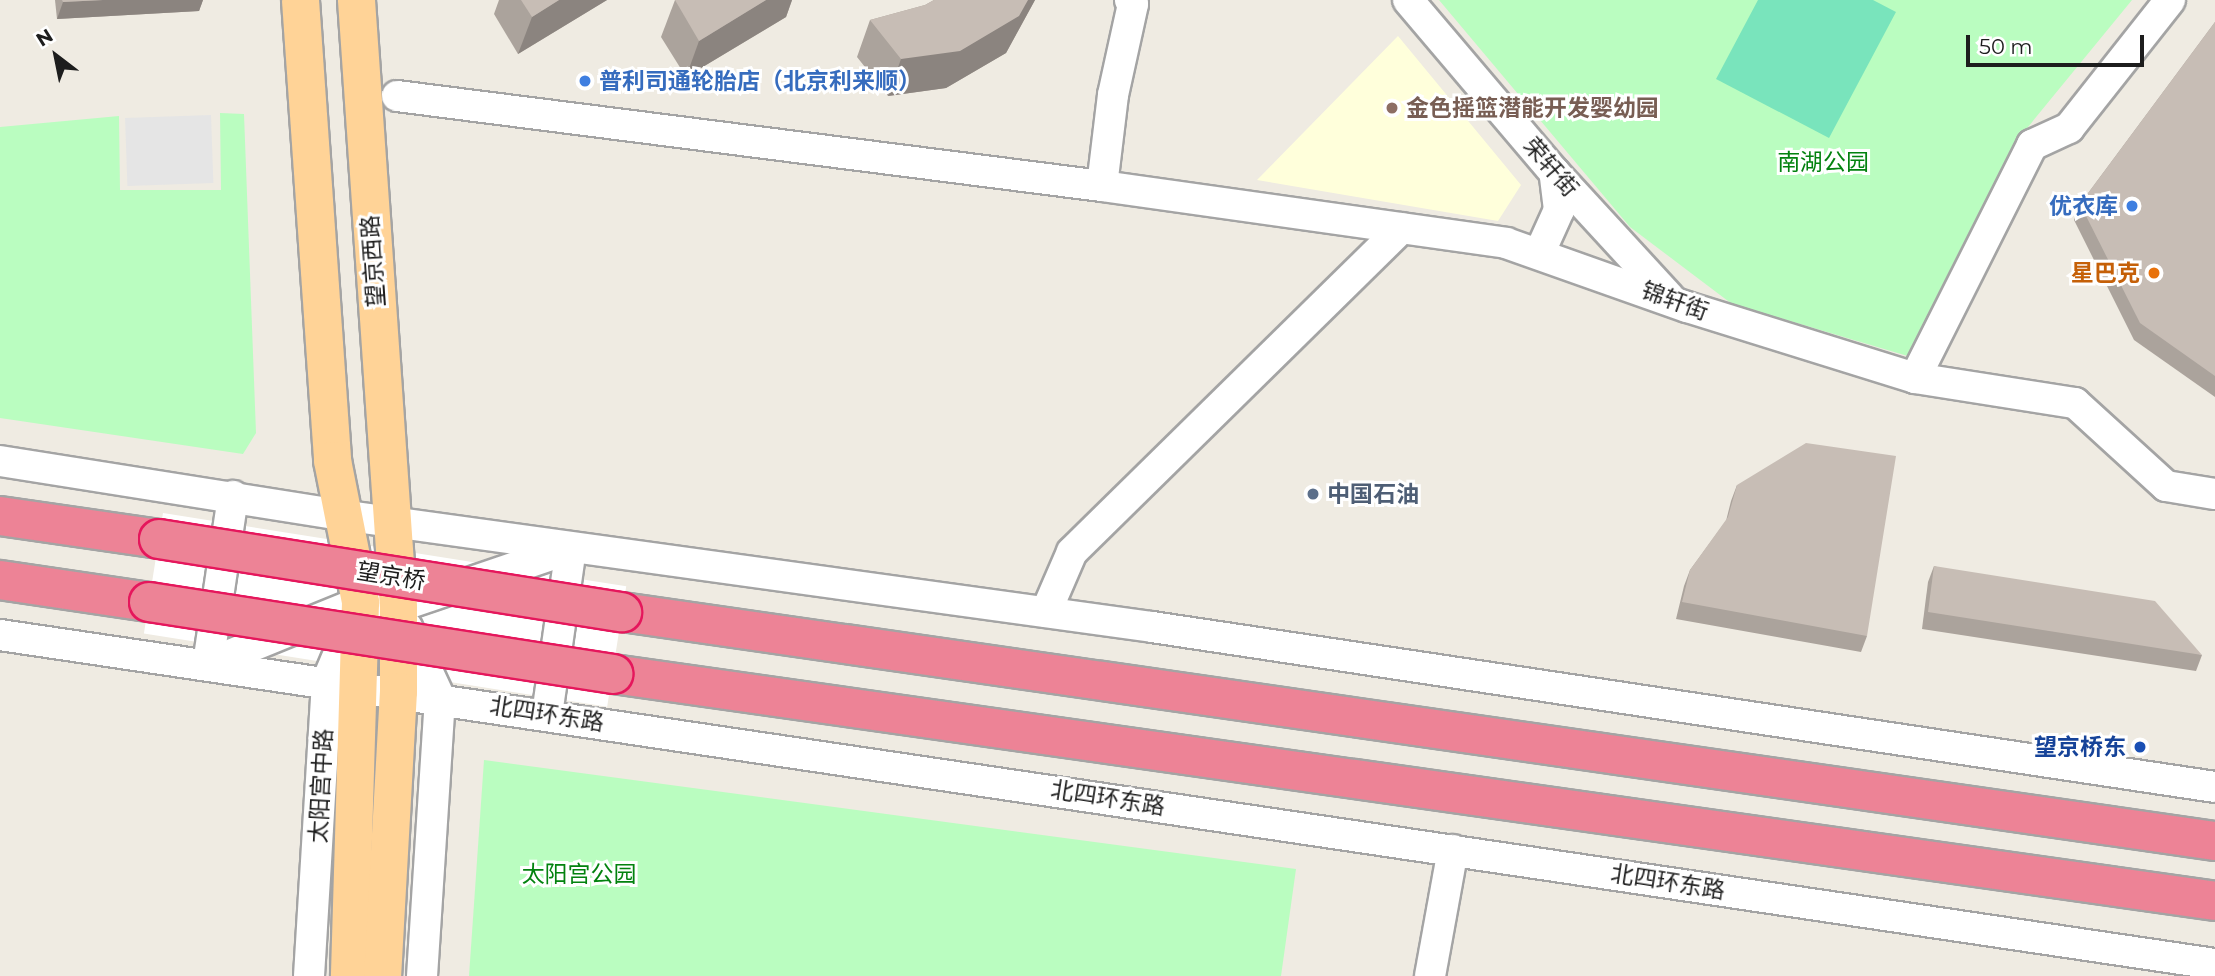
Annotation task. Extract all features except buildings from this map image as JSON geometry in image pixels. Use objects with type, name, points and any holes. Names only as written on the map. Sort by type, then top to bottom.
[{"type":"highway","name":"望京桥","points":[[0,516],[622,612],[2215,841]]},
{"type":"highway","points":[[0,580],[613,674],[2215,901]]},
{"type":"main road","points":[[300,0],[332,460],[360,602],[344,683]]},
{"type":"main road","name":"望京西路","points":[[356,0],[398,607],[398,691]]},
{"type":"main road","name":"太阳宫中路","points":[[344,683],[349,976]]},
{"type":"main road","points":[[382,976],[398,691]]},
{"type":"street","points":[[1102,186],[1113,95],[1133,4],[1129,0]]},
{"type":"street","name":"荣轩街","points":[[1408,0],[1554,172],[1670,298]]},
{"type":"street","points":[[1915,378],[2032,145],[2069,128],[2170,0]]},
{"type":"street","name":"锦轩街","points":[[397,96],[1102,186],[1506,243],[1915,378],[2075,403],[2166,486],[2215,494]]},
{"type":"street","points":[[1539,254],[1559,210],[1554,172]]},
{"type":"street","points":[[1046,612],[1072,552],[1402,228]]},
{"type":"street","points":[[0,461],[233,495],[341,515],[1046,612],[2215,787]]},
{"type":"street","points":[[208,664],[233,495]]},
{"type":"street","points":[[208,664],[360,602],[398,607],[571,548]]},
{"type":"street","points":[[547,714],[571,548]]},
{"type":"street","points":[[398,607],[440,698],[422,976]]},
{"type":"street","name":"北四环东路","points":[[0,635],[398,691],[2215,964]]},
{"type":"street","name":"太阳宫中路","points":[[309,976],[344,683]]},
{"type":"street","points":[[1430,976],[1453,850]]},
{"type":"shaded area","name":"金色摇篮潜能开发婴幼园","points":[[1398,36],[1521,185],[1498,221],[1257,180]]},
{"type":"shaded area","points":[[211,115],[213,183],[127,186],[125,118]]},
{"type":"green space","name":"南湖公园","points":[[1439,0],[2132,0],[2019,138],[1911,357],[1732,304],[1630,227]]},
{"type":"green space","points":[[1758,0],[1873,0],[1896,12],[1829,138],[1716,79]]},
{"type":"green space","points":[[220,113],[244,114],[256,433],[243,454],[0,418],[0,127],[119,116],[120,190],[221,190]]},
{"type":"green space","name":"太阳宫公园","points":[[484,760],[1296,869],[1281,976],[469,976]]},
{"type":"pier","points":[[163,513],[626,586],[607,707],[144,633]]},
{"type":"place","name":"普利司通轮胎店（北京利来顺）","points":[[585,81]]},
{"type":"place","name":"金色摇篮潜能开发婴幼园","points":[[1392,108]]},
{"type":"place","name":"优衣库","points":[[2132,206]]},
{"type":"place","name":"星巴克","points":[[2154,273]]},
{"type":"place","name":"中国石油","points":[[1313,494]]},
{"type":"place","name":"望京桥东","points":[[2140,747]]}]
